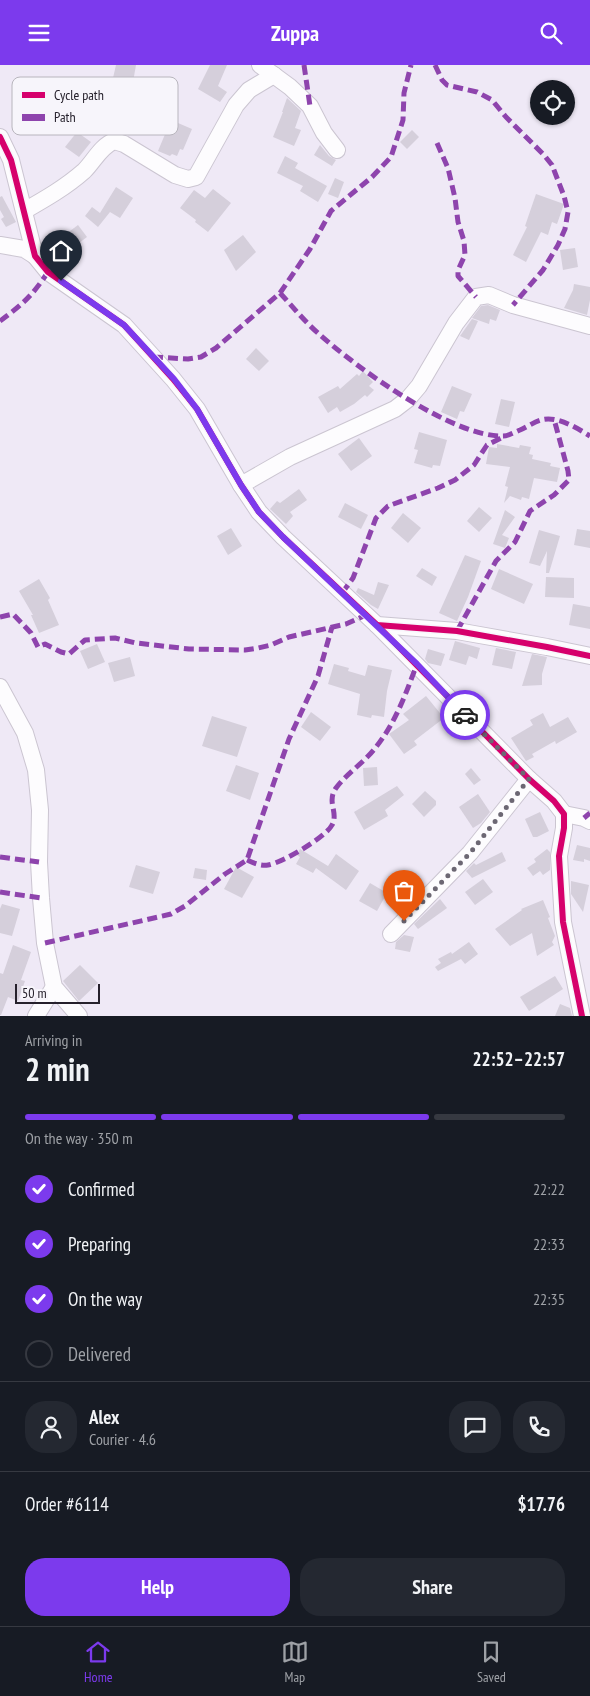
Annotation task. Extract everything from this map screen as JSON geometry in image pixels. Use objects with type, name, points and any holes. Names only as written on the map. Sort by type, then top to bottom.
[{"type":"street","points":[[260,65],[290,87],[310,106],[324,133],[338,150]]},
{"type":"street","points":[[24,211],[54,194],[84,170],[108,143],[114,141],[124,144],[174,175],[188,179],[196,177],[236,105],[249,90],[274,75]]},
{"type":"street","points":[[0,137],[11,160],[35,256]]},
{"type":"street","points":[[0,245],[24,249],[35,256],[48,272],[124,325],[174,379],[197,409],[259,512],[376,625],[529,779],[554,801],[564,814],[564,828],[559,856],[563,922],[570,962],[584,1006]]},
{"type":"street","points":[[241,485],[290,457],[395,409],[408,399],[419,386],[456,323],[476,297],[489,295],[512,305],[590,326]]},
{"type":"street","points":[[376,625],[457,631],[556,648],[590,656]]},
{"type":"street","points":[[0,687],[25,733],[36,770],[40,810],[39,862],[41,899],[45,943],[54,987],[79,1016]]},
{"type":"street","points":[[391,934],[470,853],[529,779]]},
{"type":"street","points":[[564,814],[590,821]]},
{"type":"street","points":[[36,1016],[54,987]]},
{"type":"building","points":[[116,65],[136,65],[134,77],[113,77]]},
{"type":"building","points":[[210,65],[227,65],[218,86],[227,92],[220,102],[198,89]]},
{"type":"building","points":[[287,98],[301,111],[295,128],[301,130],[294,146],[273,137]]},
{"type":"building","points":[[178,123],[192,129],[183,150],[180,149],[177,156],[172,154],[170,156],[158,151],[165,135],[178,135]]},
{"type":"building","points":[[412,130],[419,137],[407,149],[400,142]]},
{"type":"building","points":[[75,135],[81,135],[91,142],[79,157],[65,147]]},
{"type":"building","points":[[320,145],[329,156],[336,160],[332,166],[314,155]]},
{"type":"building","points":[[285,156],[298,163],[295,168],[327,186],[318,202],[300,191],[303,186],[277,173]]},
{"type":"building","points":[[335,178],[344,182],[338,198],[328,194]]},
{"type":"building","points":[[116,187],[133,198],[120,218],[110,212],[98,227],[85,216],[92,207],[100,213]]},
{"type":"building","points":[[213,189],[231,203],[208,232],[180,208],[194,190],[205,198]]},
{"type":"building","points":[[536,194],[564,204],[557,224],[552,222],[548,235],[541,232],[526,262],[513,255],[527,227],[525,226]]},
{"type":"building","points":[[2,196],[16,222],[6,227],[1,219],[4,217],[0,210],[0,197]]},
{"type":"building","points":[[78,225],[87,237],[75,246],[66,234]]},
{"type":"building","points":[[243,235],[256,252],[236,271],[224,250]]},
{"type":"building","points":[[575,248],[578,267],[563,270],[560,250]]},
{"type":"building","points":[[574,284],[590,287],[587,315],[564,308]]},
{"type":"building","points":[[488,305],[500,310],[496,321],[490,319],[489,324],[472,318],[481,306]]},
{"type":"building","points":[[472,319],[478,321],[469,340],[460,336]]},
{"type":"building","points":[[256,348],[269,361],[259,371],[246,359]]},
{"type":"building","points":[[363,371],[373,382],[369,386],[374,390],[367,397],[365,395],[340,412],[337,407],[328,413],[318,397],[338,386],[340,389]]},
{"type":"building","points":[[452,386],[472,394],[464,412],[460,411],[457,419],[441,412]]},
{"type":"building","points":[[501,399],[515,402],[509,427],[495,424]]},
{"type":"building","points":[[419,432],[447,440],[440,466],[433,465],[432,468],[414,463],[418,450],[414,449]]},
{"type":"building","points":[[359,438],[372,456],[351,471],[338,454]]},
{"type":"building","points":[[497,444],[519,448],[520,445],[531,447],[529,454],[533,455],[532,459],[551,463],[550,466],[560,468],[557,482],[534,478],[529,499],[522,497],[521,500],[510,496],[504,503],[508,487],[505,486],[510,467],[486,464],[489,447],[497,448]]},
{"type":"building","points":[[299,489],[307,500],[290,512],[293,516],[286,524],[270,509],[277,501],[280,503]]},
{"type":"building","points":[[345,503],[368,515],[361,529],[338,517]]},
{"type":"building","points":[[479,507],[492,518],[479,532],[467,521]]},
{"type":"building","points":[[505,510],[515,517],[502,535],[509,538],[505,548],[493,544]]},
{"type":"building","points":[[403,513],[421,528],[408,543],[391,528]]},
{"type":"building","points":[[231,528],[242,546],[228,555],[217,536]]},
{"type":"building","points":[[577,529],[590,531],[590,548],[574,545]]},
{"type":"building","points":[[539,530],[560,536],[549,573],[546,573],[547,551],[540,566],[529,563]]},
{"type":"building","points":[[465,555],[481,561],[457,621],[439,613]]},
{"type":"building","points":[[422,568],[437,577],[432,586],[416,576]]},
{"type":"building","points":[[499,569],[533,584],[524,604],[491,589]]},
{"type":"building","points":[[546,577],[574,578],[574,598],[545,597]]},
{"type":"building","points":[[39,579],[50,598],[48,600],[59,625],[39,633],[31,615],[33,615],[19,591]]},
{"type":"building","points":[[378,582],[389,585],[378,609],[356,592],[358,588],[374,595]]},
{"type":"building","points":[[573,604],[590,607],[590,629],[569,625]]},
{"type":"building","points":[[455,641],[480,648],[477,659],[469,656],[466,665],[449,660]]},
{"type":"building","points":[[97,644],[105,662],[88,669],[80,651]]},
{"type":"building","points":[[496,648],[516,652],[512,669],[492,665]]},
{"type":"building","points":[[428,649],[445,654],[441,666],[428,663],[425,659]]},
{"type":"building","points":[[532,654],[547,657],[542,674],[542,685],[522,686]]},
{"type":"building","points":[[130,657],[135,676],[114,682],[108,663]]},
{"type":"building","points":[[334,664],[349,668],[348,671],[365,676],[368,665],[392,670],[384,717],[372,715],[371,718],[357,715],[360,694],[328,684]]},
{"type":"building","points":[[426,696],[444,718],[414,741],[417,745],[404,754],[389,734],[409,720],[403,714]]},
{"type":"building","points":[[311,712],[331,727],[320,741],[301,727]]},
{"type":"building","points":[[543,713],[550,727],[568,717],[577,732],[556,744],[555,741],[532,754],[534,757],[526,761],[511,738],[533,725],[530,720]]},
{"type":"building","points":[[212,716],[247,727],[237,757],[202,746]]},
{"type":"building","points":[[236,765],[259,773],[250,800],[226,791]]},
{"type":"building","points":[[377,767],[378,785],[364,786],[363,768]]},
{"type":"building","points":[[471,768],[481,780],[474,785],[465,774]]},
{"type":"building","points":[[397,786],[404,795],[385,810],[388,816],[364,830],[354,812]]},
{"type":"building","points":[[425,791],[436,801],[436,805],[424,817],[412,804]]},
{"type":"building","points":[[478,794],[490,812],[481,823],[473,828],[459,807]]},
{"type":"building","points":[[540,812],[549,831],[533,837],[525,819]]},
{"type":"building","points":[[577,845],[590,848],[590,861],[584,859],[584,862],[573,860]]},
{"type":"building","points":[[300,849],[328,866],[336,854],[359,871],[346,890],[316,868],[313,873],[296,864],[300,857],[297,855]]},
{"type":"building","points":[[547,849],[550,852],[550,870],[543,875],[540,871],[533,876],[527,868],[536,862],[534,859]]},
{"type":"building","points":[[502,852],[506,861],[472,878],[466,871],[474,863],[476,865]]},
{"type":"building","points":[[136,865],[160,872],[153,894],[129,887]]},
{"type":"building","points":[[236,867],[254,877],[242,898],[224,889]]},
{"type":"building","points":[[195,868],[207,870],[206,880],[193,878]]},
{"type":"building","points":[[483,879],[493,892],[475,905],[465,892]]},
{"type":"building","points":[[571,881],[589,885],[583,912],[571,894]]},
{"type":"building","points":[[370,883],[387,893],[377,911],[359,901]]},
{"type":"building","points":[[440,899],[447,908],[418,929],[414,924]]},
{"type":"building","points":[[543,900],[555,936],[552,942],[554,945],[537,956],[532,933],[510,946],[495,929],[521,909]]},
{"type":"building","points":[[2,904],[20,909],[12,936],[0,933],[0,909]]},
{"type":"building","points":[[404,935],[414,937],[410,952],[395,949],[396,942]]},
{"type":"building","points":[[469,942],[478,954],[465,964],[461,959],[438,971],[435,967],[441,963],[438,959],[451,952],[452,954]]},
{"type":"building","points":[[13,945],[31,952],[21,980],[25,981],[18,1001],[8,997],[0,1015],[0,973],[3,974]]},
{"type":"building","points":[[80,965],[98,983],[79,1001],[63,981]]},
{"type":"building","points":[[555,976],[563,989],[529,1011],[520,997]]},
{"type":"building","points":[[560,1004],[570,1008],[572,1016],[555,1016]]},
{"type":"marked path","points":[[304,65],[310,106]]},
{"type":"marked path","points":[[153,357],[188,359],[201,357],[216,348],[280,293],[310,249],[331,211],[372,177],[391,157],[403,120],[404,93],[411,65]]},
{"type":"marked path","points":[[435,65],[442,80],[447,85],[477,92],[492,100],[552,165],[564,196],[568,212],[565,229],[558,245],[543,270],[513,305]]},
{"type":"marked path","points":[[437,143],[448,168],[458,222],[464,241],[465,255],[458,270],[458,276],[476,297]]},
{"type":"marked path","points":[[0,321],[27,299],[48,272]]},
{"type":"marked path","points":[[280,293],[314,329],[357,364],[406,398],[458,425],[482,433],[503,436],[512,434],[541,420],[553,419],[566,423],[590,436]]},
{"type":"marked path","points":[[457,631],[496,561],[515,542],[530,511],[554,495],[569,480],[554,419]]},
{"type":"marked path","points":[[342,593],[353,578],[376,518],[388,506],[455,480],[474,465],[487,445],[503,437]]},
{"type":"marked path","points":[[0,617],[13,614],[31,633],[38,647],[45,644],[69,654],[85,640],[115,638],[136,643],[189,649],[245,650],[271,645],[289,637],[346,624],[366,615]]},
{"type":"marked path","points":[[45,943],[171,914],[185,906],[225,874],[247,860],[289,739],[318,676],[332,627]]},
{"type":"marked path","points":[[247,860],[262,865],[275,863],[303,849],[328,830],[334,820],[333,793],[340,783],[372,752],[389,728],[400,707],[417,664]]},
{"type":"marked path","points":[[584,818],[590,813]]},
{"type":"marked path","points":[[0,857],[39,862]]},
{"type":"marked path","points":[[0,892],[41,898]]},
{"type":"cycle path","points":[[0,137],[11,160],[35,256],[48,272],[124,325],[173,379],[197,409],[259,512],[377,625],[457,631],[590,656]]},
{"type":"cycle path","points":[[377,625],[529,779],[554,801],[564,814],[564,828],[559,856],[563,922],[582,1016]]},
{"type":"way so far","points":[[404,921],[470,853],[529,779],[465,715]]},
{"type":"route","points":[[61,281],[124,325],[174,379],[197,409],[259,512],[417,664],[465,715]]}]
